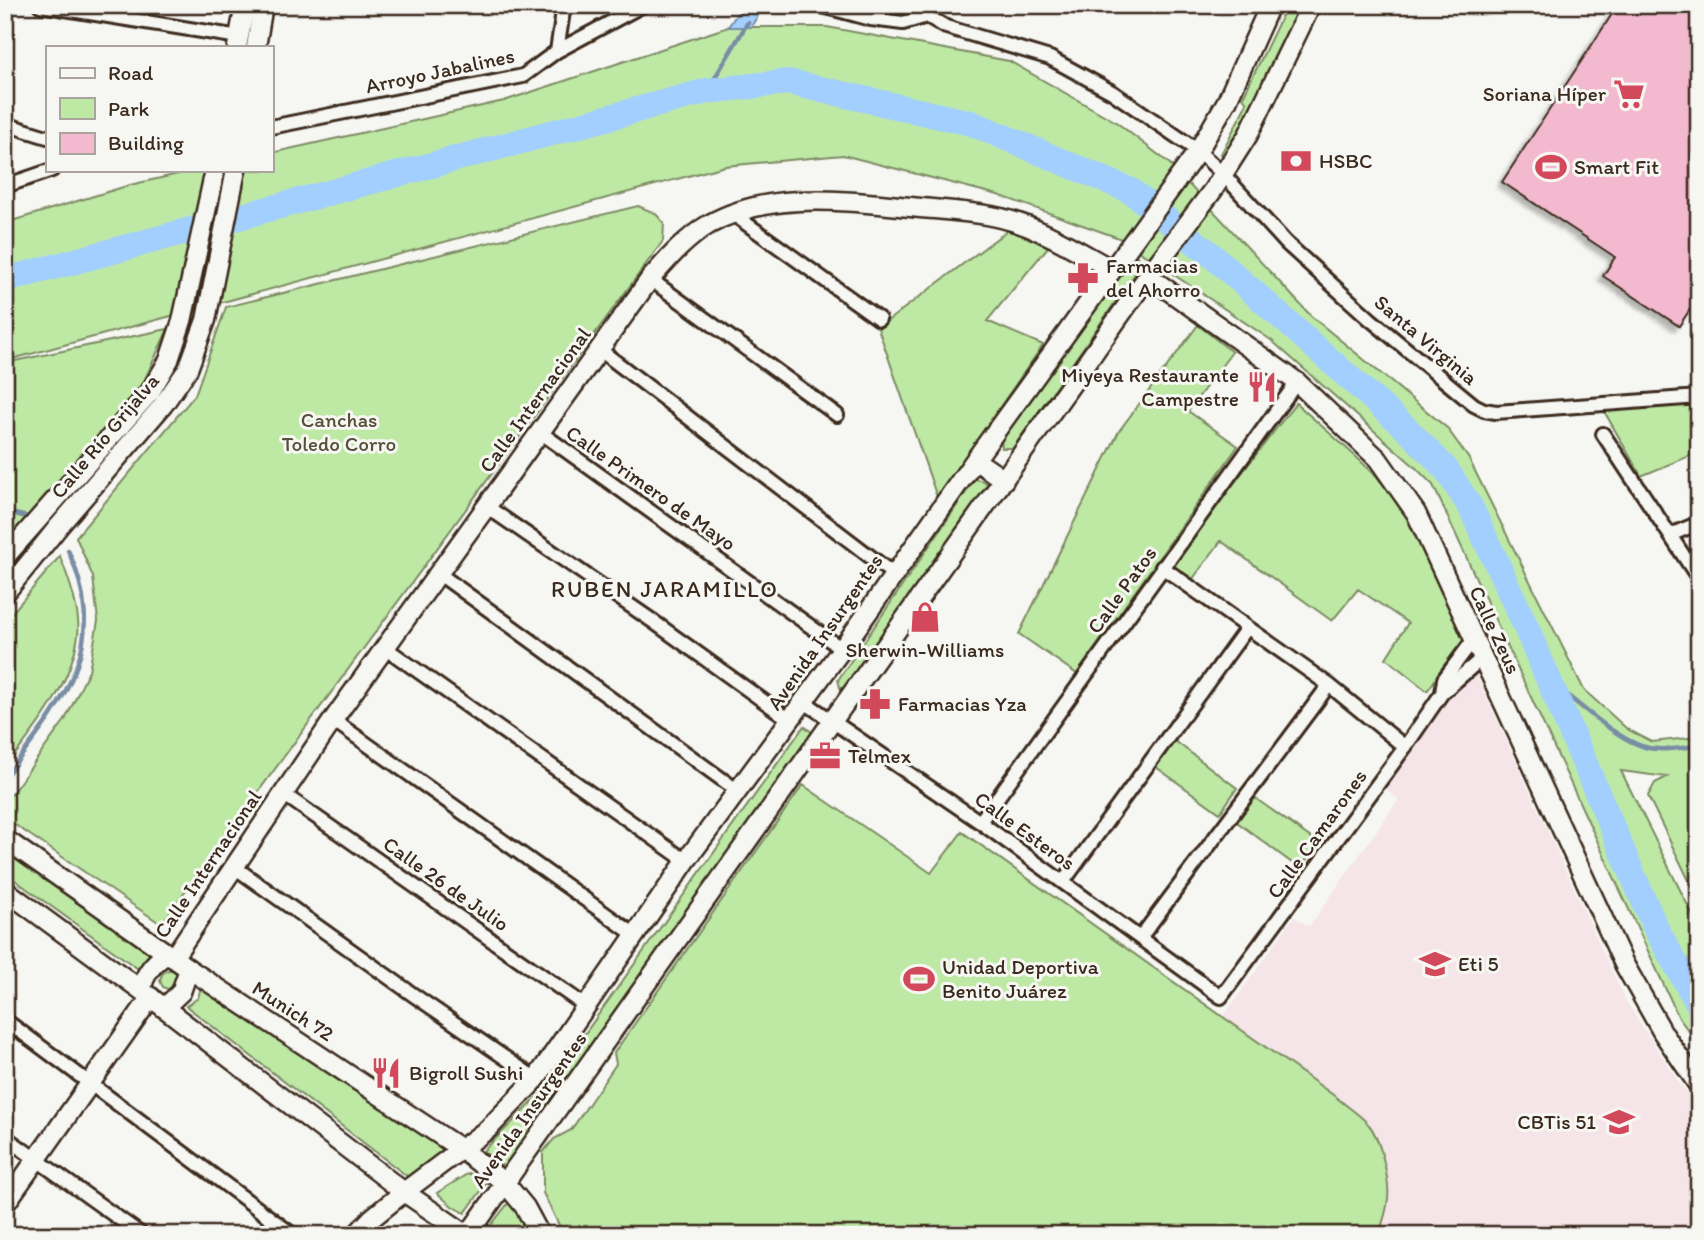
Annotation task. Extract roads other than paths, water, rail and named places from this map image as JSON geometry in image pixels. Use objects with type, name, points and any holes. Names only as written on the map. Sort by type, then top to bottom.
[{"type":"main road","points":[[238,42],[245,5]]},
{"type":"main road","points":[[256,46],[263,5]]},
{"type":"main road","name":"Avenida Insurgentes","points":[[356,1235],[404,1192],[500,1119],[536,1079],[686,861],[842,649],[1111,269],[1186,169],[1227,101],[1270,5]]},
{"type":"main road","name":"Avenida Insurgentes","points":[[467,1235],[1148,276],[1213,190],[1248,135],[1311,5]]},
{"type":"main road","name":"Calle Río Grijalva","points":[[5,557],[150,392],[169,360],[182,321],[215,172]]},
{"type":"main road","name":"Calle Río Grijalva","points":[[5,593],[178,386],[195,353],[205,320],[236,172]]},
{"type":"main road","name":"Calle Internacional","points":[[170,956],[384,647],[650,279],[680,247],[707,226],[733,214],[769,204],[843,201],[949,211],[1001,218],[1050,236],[1111,269]]},
{"type":"main road","name":"Calle Zeus","points":[[1148,276],[1297,382],[1378,459],[1416,513],[1625,964],[1663,1034],[1699,1086]]},
{"type":"main road","points":[[975,460],[1004,480]]},
{"type":"main road","name":"Munich 72","points":[[5,839],[189,970],[461,1149],[505,1183],[525,1207],[540,1235]]},
{"type":"main road","points":[[5,890],[152,998],[404,1192],[467,1235]]},
{"type":"main road","points":[[152,998],[143,980],[150,968],[170,956]]},
{"type":"main road","points":[[5,1204],[152,998],[181,992],[189,970]]},
{"type":"street","points":[[40,5],[238,42]]},
{"type":"street","points":[[557,51],[565,5]]},
{"type":"street","name":"Arroyo Jabalines","points":[[273,127],[523,76],[557,51],[643,5]]},
{"type":"street","points":[[819,5],[871,19],[902,23],[926,11]]},
{"type":"street","name":"Santa Virginia","points":[[926,11],[946,27],[1050,58],[1112,92],[1198,151],[1296,252],[1370,319],[1484,411],[1699,397]]},
{"type":"street","points":[[5,124],[46,137]]},
{"type":"street","points":[[5,186],[46,172]]},
{"type":"street","points":[[733,214],[879,319]]},
{"type":"street","points":[[650,279],[837,415]]},
{"type":"street","points":[[600,350],[894,574]]},
{"type":"street","name":"Calle Patos","points":[[981,822],[1297,382]]},
{"type":"street","name":"Calle Primero de Mayo","points":[[540,432],[842,649]]},
{"type":"street","points":[[1603,434],[1699,579]]},
{"type":"street","points":[[486,506],[790,720]]},
{"type":"street","points":[[1670,535],[1699,523]]},
{"type":"street","points":[[1162,567],[1329,685],[1405,747]]},
{"type":"street","points":[[438,573],[738,790]]},
{"type":"street","points":[[1063,882],[1247,628]]},
{"type":"street","name":"Calle Camarones","points":[[1442,692],[1444,679],[1474,639]]},
{"type":"street","points":[[384,647],[686,861]]},
{"type":"street","name":"Calle Camarones","points":[[1221,997],[1405,747],[1442,692],[1482,658]]},
{"type":"street","points":[[1140,938],[1329,685]]},
{"type":"street","name":"Calle Esteros","points":[[803,701],[981,822],[1221,997]]},
{"type":"street","points":[[333,720],[635,935]]},
{"type":"street","name":"Calle 26 de Julio","points":[[282,793],[587,1007]]},
{"type":"street","points":[[233,866],[536,1079]]},
{"type":"street","points":[[5,1020],[293,1235]]},
{"type":"street","points":[[5,1137],[142,1235]]},
{"type":"water","points":[[743,5],[764,5],[751,27],[728,27]]},
{"type":"waterway","points":[[707,91],[748,22]]},
{"type":"waterway","points":[[5,280],[707,91],[788,82],[971,123],[1131,191],[1215,258],[1409,431],[1446,469],[1471,508],[1522,618],[1656,929],[1699,1005]]},
{"type":"waterway","points":[[5,512],[28,517]]},
{"type":"waterway","points":[[5,777],[62,698],[82,645],[85,616],[80,585],[68,550]]},
{"type":"waterway","points":[[1550,681],[1596,718],[1634,743],[1664,749],[1699,744]]},
{"type":"place","name":"Soriana Híper","points":[[1629,94]]},
{"type":"place","name":"HSBC","points":[[1296,161]]},
{"type":"place","name":"Smart Fit","points":[[1551,167]]},
{"type":"place","name":"Farmacias del Ahorro","points":[[1083,278]]},
{"type":"place","name":"Miyeya Restaurante Campestre","points":[[1262,387]]},
{"type":"place","name":"Sherwin-Williams","points":[[925,617]]},
{"type":"place","name":"Farmacias Yza","points":[[875,704]]},
{"type":"place","name":"Telmex","points":[[825,756]]},
{"type":"place","name":"Eti 5","points":[[1435,964]]},
{"type":"place","name":"Unidad Deportiva Benito Juárez","points":[[919,979]]},
{"type":"place","name":"Bigroll Sushi","points":[[386,1073]]},
{"type":"place","name":"CBTis 51","points":[[1619,1122]]},
{"type":"district","name":"RUBEN JARAMILLO","points":[[665,589]]},
{"type":"park label","name":"Canchas Toledo Corro","points":[[339,432]]}]
